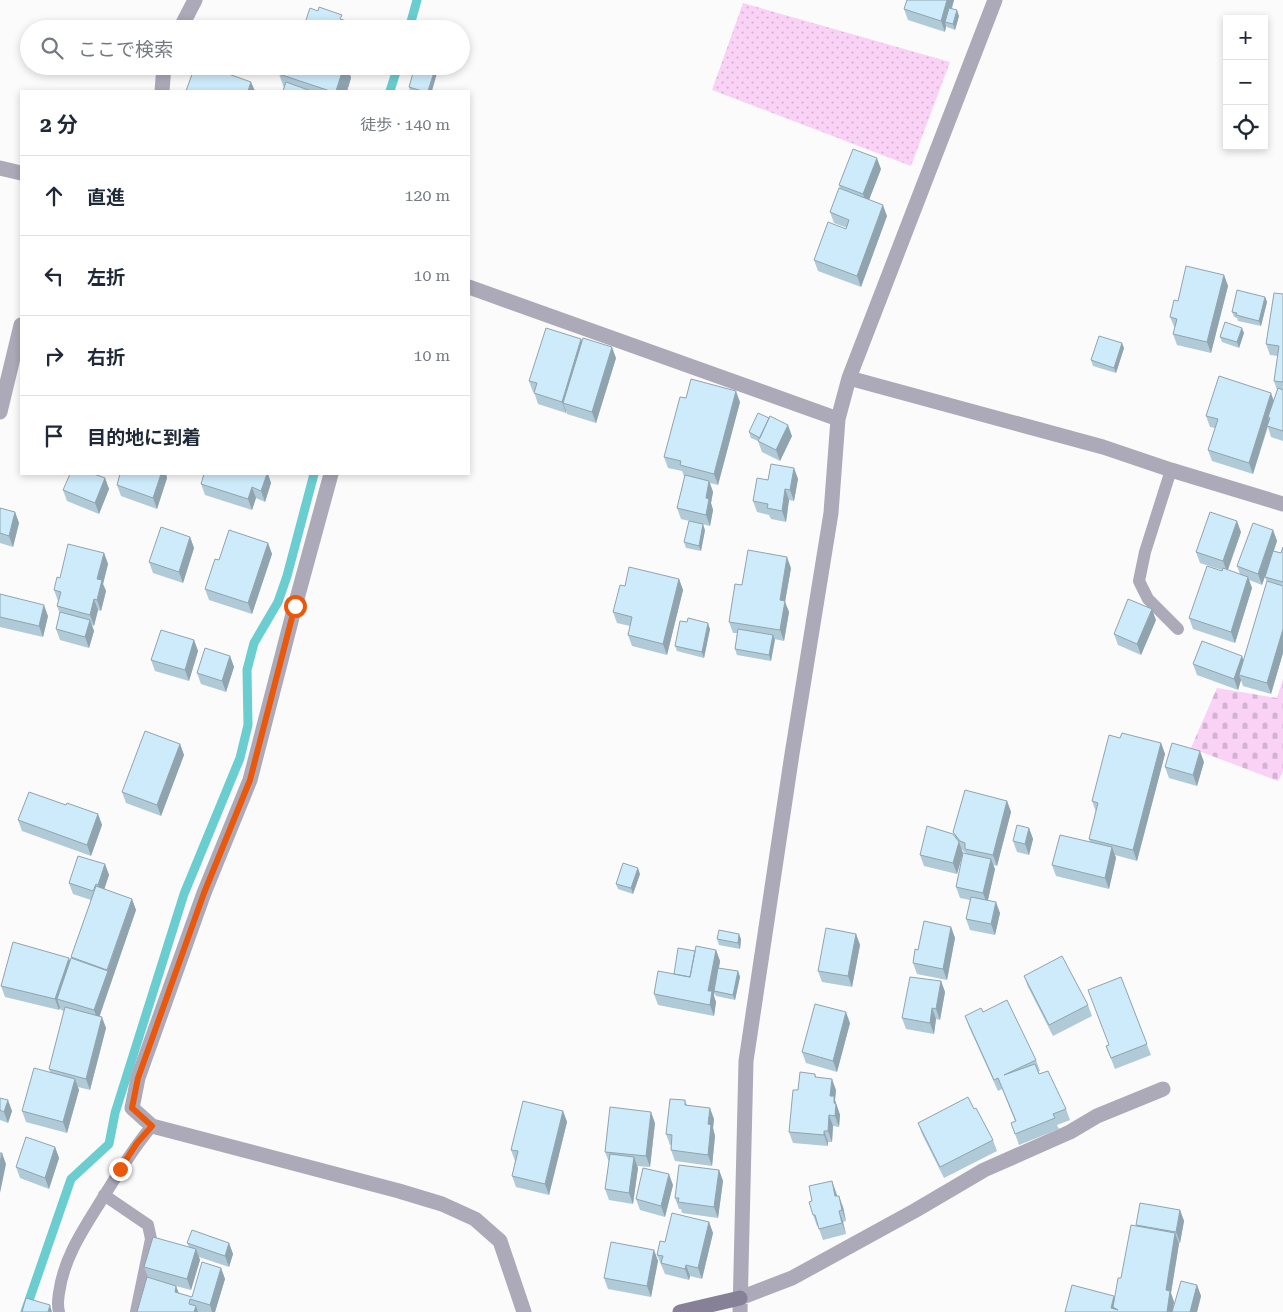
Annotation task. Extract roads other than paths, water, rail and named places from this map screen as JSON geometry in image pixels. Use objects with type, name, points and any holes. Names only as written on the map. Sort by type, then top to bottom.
[{"type":"street","points":[[185,20],[195,0]]},
{"type":"street","points":[[740,1305],[746,1061],[792,754],[831,513],[838,419],[849,378],[995,0]]},
{"type":"street","points":[[162,90],[163,75]]},
{"type":"street","points":[[0,168],[20,172]]},
{"type":"street","points":[[470,287],[838,419]]},
{"type":"street","points":[[0,412],[20,329]]},
{"type":"street","points":[[849,378],[1103,447],[1283,504]]},
{"type":"street","points":[[331,475],[250,780],[204,893],[138,1078],[132,1108],[152,1126],[399,1191],[442,1204],[475,1219],[500,1240],[524,1312]]},
{"type":"street","points":[[680,1312],[740,1305],[916,1210],[984,1170],[1070,1132],[1097,1116],[1163,1089]]},
{"type":"lane","points":[[1171,470],[1145,552],[1138,581],[1148,599],[1178,629]]},
{"type":"lane","points":[[59,1312],[61,1282],[69,1256],[79,1235],[137,1143],[152,1126]]},
{"type":"lane","points":[[104,1195],[148,1225],[150,1232],[152,1240],[136,1312]]},
{"type":"waterway","points":[[411,20],[417,0]]},
{"type":"waterway","points":[[390,90],[395,75]]},
{"type":"waterway","points":[[25,1312],[71,1179],[109,1144],[115,1113],[184,894],[240,758],[248,725],[247,670],[254,643],[278,602],[287,576],[314,475]]}]
